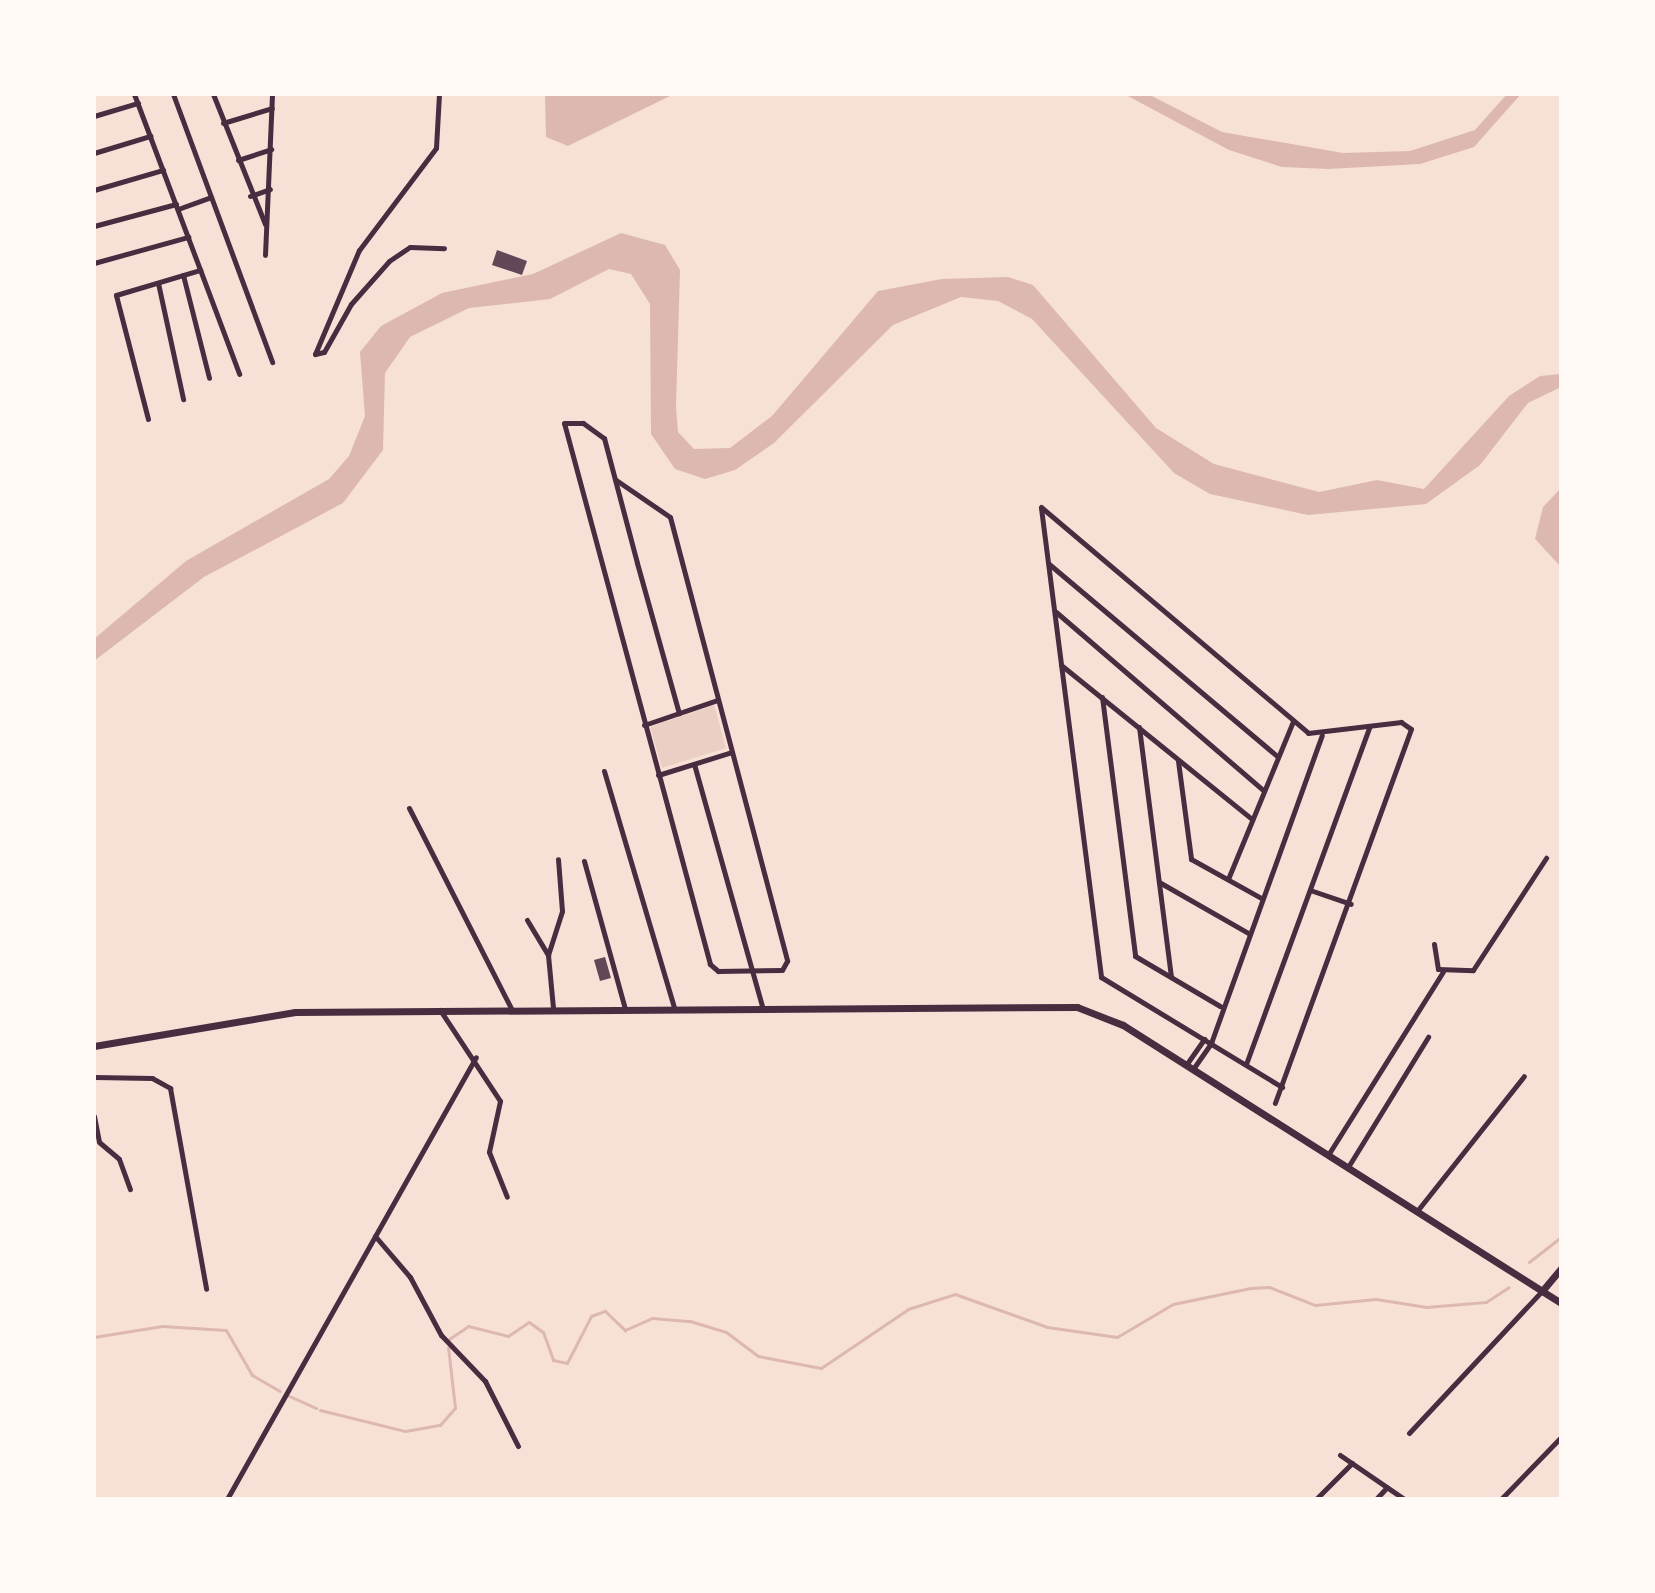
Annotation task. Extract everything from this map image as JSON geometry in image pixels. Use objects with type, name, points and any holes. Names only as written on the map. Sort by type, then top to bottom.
[{"type":"main road","points":[[94,1046],[259,1014],[511,1008],[763,1011],[1077,1007],[1112,1018],[1561,1303]]},
{"type":"main road","points":[[1542,1291],[1561,1268]]},
{"type":"street","points":[[134,94],[239,374]]},
{"type":"street","points":[[173,94],[272,362]]},
{"type":"street","points":[[213,94],[250,196],[265,224]]},
{"type":"street","points":[[265,255],[272,94]]},
{"type":"street","points":[[439,94],[436,148],[359,250],[315,354],[324,352],[351,304],[389,261],[410,247],[444,248]]},
{"type":"street","points":[[94,116],[138,103]]},
{"type":"street","points":[[223,123],[272,108]]},
{"type":"street","points":[[94,153],[150,136]]},
{"type":"street","points":[[237,160],[271,149]]},
{"type":"street","points":[[94,190],[163,170]]},
{"type":"street","points":[[250,196],[270,189]]},
{"type":"street","points":[[94,226],[211,197]]},
{"type":"street","points":[[94,263],[188,237]]},
{"type":"street","points":[[148,419],[116,295],[200,270]]},
{"type":"street","points":[[183,275],[209,378]]},
{"type":"street","points":[[158,283],[183,399]]},
{"type":"street","points":[[616,480],[668,512],[787,961],[779,971],[752,971],[710,964],[564,423],[599,431],[616,480],[679,713]]},
{"type":"street","points":[[1275,1103],[1282,1087],[1351,904],[1411,733],[1401,722],[1322,735],[1293,721],[1041,507],[1101,977],[1208,1039],[1282,1087]]},
{"type":"street","points":[[1049,563],[1278,757]]},
{"type":"street","points":[[1055,611],[1264,791]]},
{"type":"street","points":[[1061,665],[1252,819]]},
{"type":"street","points":[[1102,697],[1135,956],[1220,1006]]},
{"type":"street","points":[[644,725],[718,700]]},
{"type":"street","points":[[1228,879],[1293,721]]},
{"type":"street","points":[[1139,727],[1171,977]]},
{"type":"street","points":[[1246,1064],[1369,727]]},
{"type":"street","points":[[1190,1067],[1208,1039],[1322,735]]},
{"type":"street","points":[[658,775],[732,752]]},
{"type":"street","points":[[1178,759],[1191,859],[1261,898]]},
{"type":"street","points":[[694,764],[763,1011]]},
{"type":"street","points":[[604,771],[675,1010]]},
{"type":"street","points":[[409,808],[511,1008]]},
{"type":"street","points":[[1434,944],[1433,962],[1443,972],[1467,973],[1478,965],[1546,858]]},
{"type":"street","points":[[553,1008],[548,955],[562,911],[558,859]]},
{"type":"street","points":[[584,861],[625,1009]]},
{"type":"street","points":[[1159,882],[1248,933]]},
{"type":"street","points":[[1310,890],[1351,904]]},
{"type":"street","points":[[527,920],[548,955]]},
{"type":"street","points":[[1328,1155],[1443,972]]},
{"type":"street","points":[[440,1009],[476,1057],[501,1108],[489,1152],[507,1197]]},
{"type":"street","points":[[1348,1167],[1428,1037]]},
{"type":"street","points":[[227,1499],[476,1057]]},
{"type":"street","points":[[1417,1211],[1524,1076]]},
{"type":"street","points":[[94,1077],[152,1078],[170,1088],[206,1289]]},
{"type":"street","points":[[94,1116],[99,1142],[119,1159],[130,1189]]},
{"type":"street","points":[[375,1236],[410,1277],[441,1335],[485,1381],[518,1446]]},
{"type":"street","points":[[1409,1433],[1542,1291]]},
{"type":"street","points":[[1501,1499],[1561,1437]]},
{"type":"street","points":[[1340,1455],[1404,1499]]},
{"type":"street","points":[[1316,1499],[1352,1463]]},
{"type":"street","points":[[1376,1499],[1387,1487]]},
{"type":"shaded area","points":[[545,94],[674,94],[568,146],[546,137]]},
{"type":"shaded area","points":[[1124,94],[1148,94],[1222,132],[1343,153],[1410,151],[1475,130],[1507,94],[1521,94],[1474,147],[1420,164],[1328,169],[1282,167],[1229,150]]},
{"type":"shaded area","points":[[621,233],[665,245],[680,270],[676,407],[678,432],[694,449],[730,448],[772,416],[878,291],[942,279],[1008,277],[1033,285],[1156,428],[1214,464],[1319,492],[1377,480],[1424,489],[1509,396],[1540,376],[1561,374],[1561,387],[1528,403],[1480,465],[1426,504],[1308,515],[1210,494],[1174,473],[1032,319],[998,301],[961,297],[893,325],[774,443],[735,470],[705,479],[675,469],[651,434],[650,304],[631,274],[609,269],[550,299],[469,308],[410,337],[385,373],[383,450],[343,503],[204,577],[94,661],[94,639],[186,561],[329,479],[349,456],[365,416],[360,352],[381,326],[442,293],[533,274]]},
{"type":"shaded area","points":[[1561,488],[1561,567],[1535,539],[1543,507]]},
{"type":"shaded area","points":[[714,705],[726,748],[662,768],[650,727]]},
{"type":"building","points":[[497,250],[527,261],[522,275],[492,265]]},
{"type":"building","points":[[605,957],[611,978],[600,981],[594,960]]},
{"type":"waterway","points":[[1529,1262],[1561,1237]]},
{"type":"waterway","points":[[449,1339],[468,1326],[508,1336],[529,1322],[543,1332],[553,1360],[567,1363],[591,1316],[605,1311],[625,1330],[652,1318],[690,1321],[726,1332],[758,1356],[821,1368],[908,1309],[955,1294],[1047,1327],[1117,1337],[1173,1304],[1250,1288],[1269,1287],[1315,1305],[1376,1299],[1426,1307],[1486,1302],[1509,1287]]},
{"type":"waterway","points":[[94,1337],[162,1326],[226,1330],[252,1375],[280,1391]]},
{"type":"waterway","points":[[320,1410],[405,1431],[440,1425],[455,1408],[448,1347]]},
{"type":"waterway","points":[[287,1395],[316,1408]]}]
